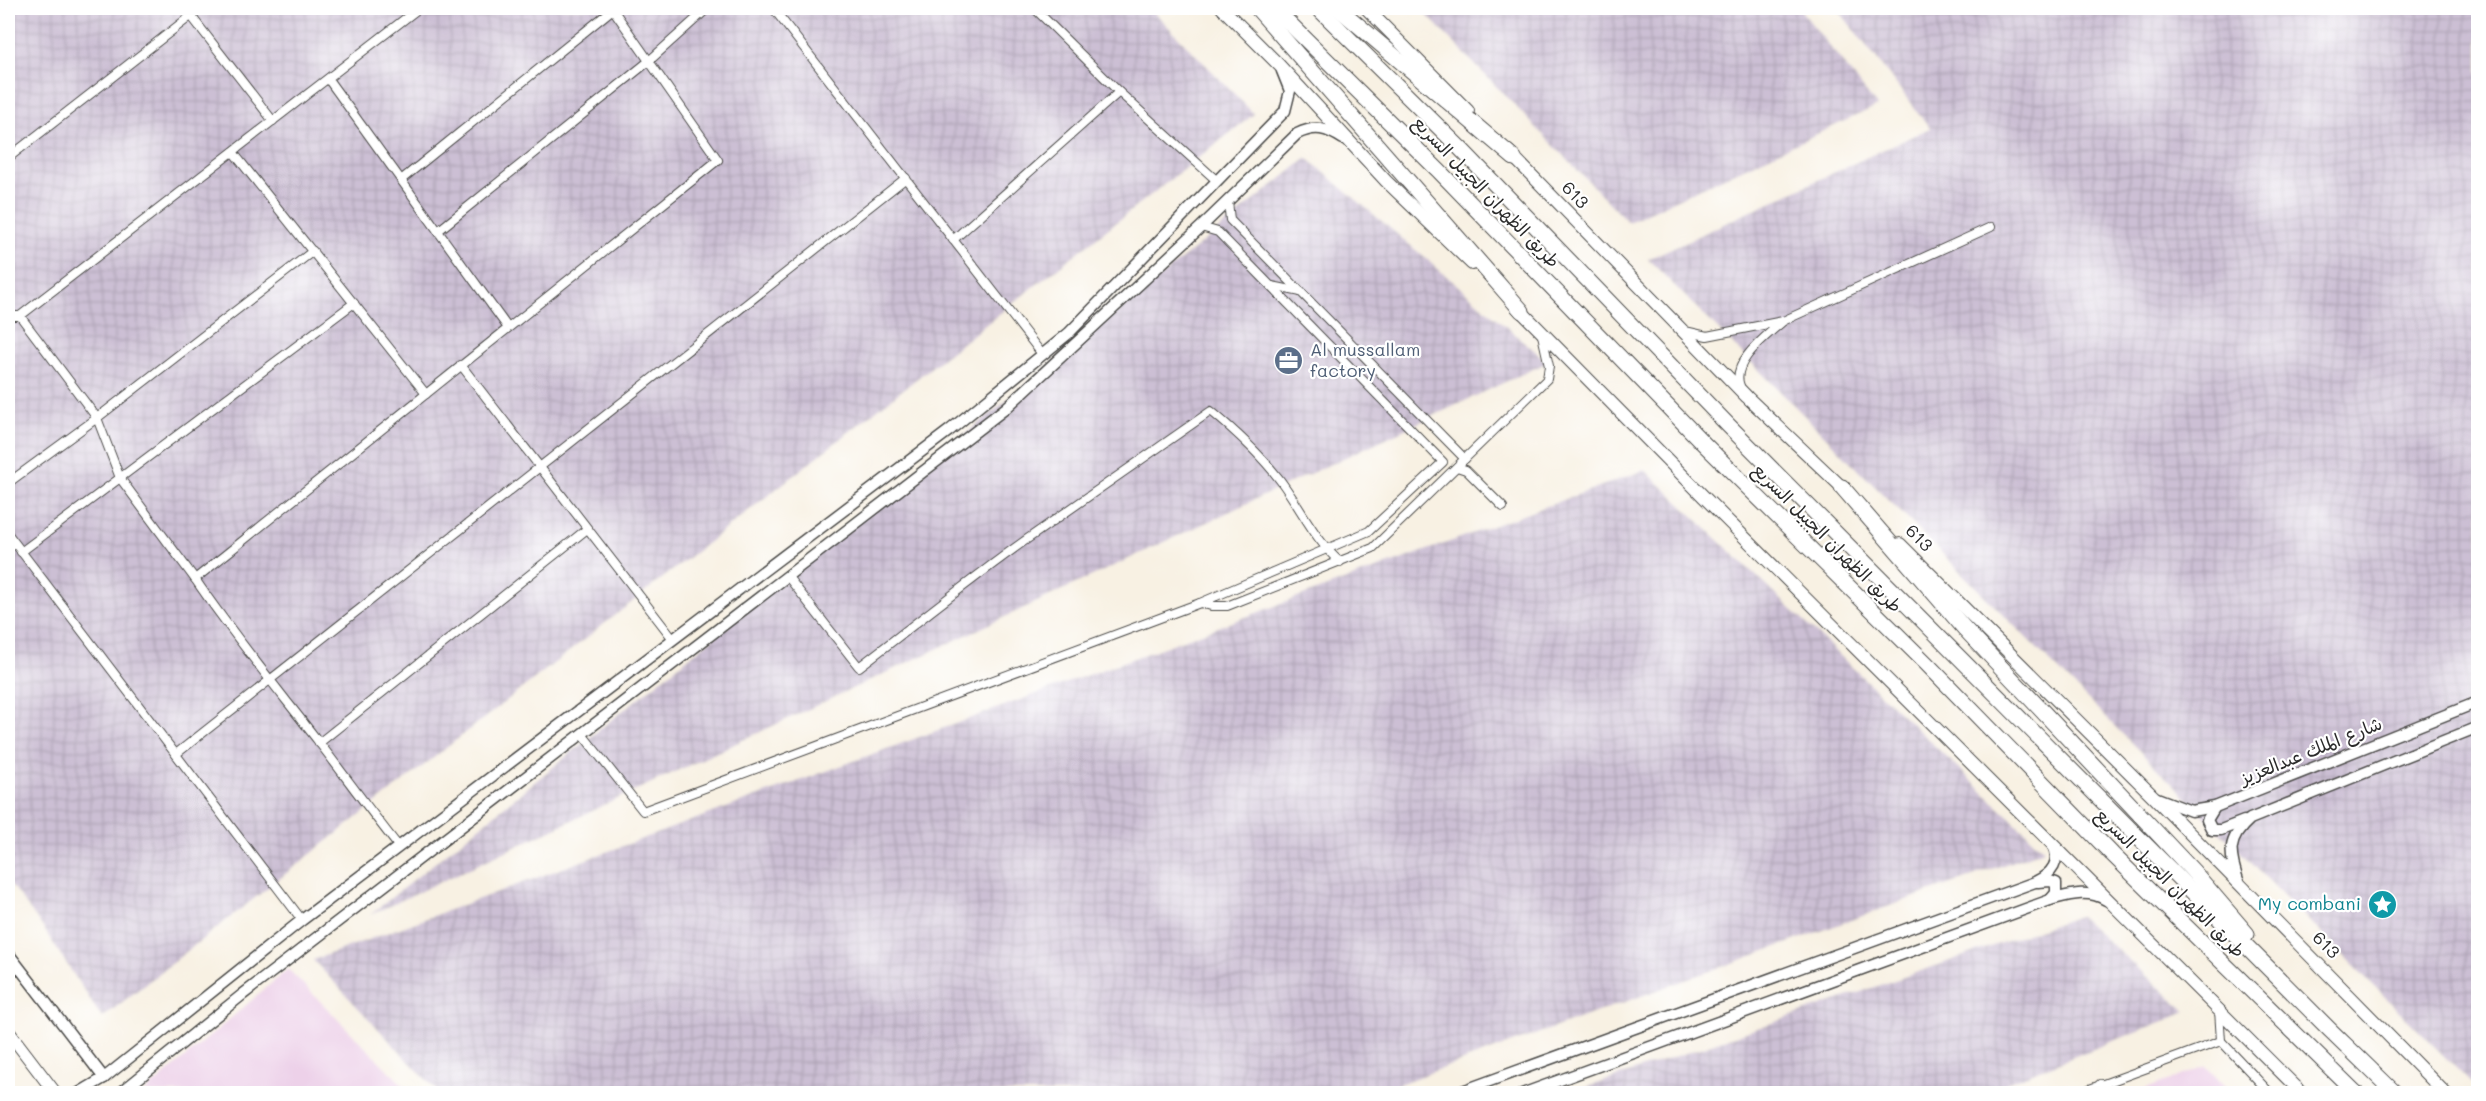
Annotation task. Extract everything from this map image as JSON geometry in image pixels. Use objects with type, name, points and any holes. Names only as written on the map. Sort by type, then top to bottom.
[{"type":"highway","points":[[1257,8],[1522,311]]},
{"type":"highway","name":"طريق الظهران الجبيل السريع","points":[[1274,8],[1439,171],[1704,444],[1926,663],[2112,854],[2356,1094]]},
{"type":"highway","name":"طريق الظهران الجبيل السريع","points":[[1318,8],[1459,147],[1729,426],[2396,1094]]},
{"type":"highway","points":[[1338,8],[1514,158]]},
{"type":"highway","points":[[1842,487],[1964,628],[2193,871],[2330,1030]]},
{"type":"main road","points":[[1222,8],[1279,65],[1386,181],[1522,311],[1704,497],[2049,838],[2303,1094]]},
{"type":"main road","name":"613","points":[[1366,8],[1677,327],[1842,487],[2154,797],[2446,1094]]},
{"type":"main road","points":[[8,1031],[56,1094]]},
{"type":"street","points":[[185,8],[273,121]]},
{"type":"street","points":[[8,158],[201,8]]},
{"type":"street","points":[[8,316],[20,316],[419,8]]},
{"type":"street","points":[[438,231],[649,61],[708,8]]},
{"type":"street","points":[[773,8],[1042,354]]},
{"type":"street","points":[[1034,8],[1119,92],[1216,180]]},
{"type":"street","points":[[195,579],[718,160],[615,9],[401,180]]},
{"type":"street","points":[[77,1094],[104,1078],[302,920],[950,430],[1069,333],[1285,111],[1290,90],[1279,65]]},
{"type":"street","points":[[328,78],[508,328]]},
{"type":"street","points":[[953,240],[1119,92]]},
{"type":"street","points":[[119,1094],[231,1004],[1006,408],[1201,227],[1297,134],[1309,129],[1320,128],[1332,131],[1354,147]]},
{"type":"street","points":[[233,152],[426,394]]},
{"type":"street","points":[[176,754],[906,178]]},
{"type":"street","points":[[1228,201],[1230,220],[1465,459]]},
{"type":"street","points":[[1201,227],[1218,232],[1443,462],[1455,469],[1466,470],[1503,507]]},
{"type":"street","points":[[1677,327],[1687,332],[1707,336],[1783,321],[1991,227]]},
{"type":"street","points":[[8,483],[97,418],[313,252]]},
{"type":"street","points":[[1274,289],[1301,292]]},
{"type":"street","points":[[21,552],[354,303]]},
{"type":"street","points":[[20,316],[97,418],[120,477],[227,626],[399,847]]},
{"type":"street","points":[[1747,397],[1737,378],[1741,363],[1783,321]]},
{"type":"street","points":[[1200,603],[1227,606],[1373,548],[1546,379],[1550,366],[1542,334]]},
{"type":"street","points":[[462,365],[673,639]]},
{"type":"street","points":[[788,577],[859,667],[1022,543],[1121,475],[1143,456],[1211,411],[1227,424],[1279,479],[1326,549],[1340,562]]},
{"type":"street","points":[[582,734],[643,811],[1200,603],[1369,531],[1443,462]]},
{"type":"street","points":[[319,743],[587,529]]},
{"type":"street","points":[[8,534],[302,920]]},
{"type":"street","name":"شارع الملك عبدالعزيز","points":[[2154,797],[2191,811],[2215,807],[2478,702]]},
{"type":"street","points":[[2215,807],[2207,820],[2212,830],[2221,830],[2478,727]]},
{"type":"street","points":[[2240,886],[2233,867],[2231,846],[2237,831],[2250,819]]},
{"type":"street","points":[[1454,1094],[2035,882],[2045,877],[2055,864],[2055,850],[2049,838]]},
{"type":"street","points":[[2035,882],[2047,880],[2056,884],[2057,889],[2050,900]]},
{"type":"street","points":[[1522,1094],[2050,900],[2085,893],[2098,895],[2117,907]]},
{"type":"street","points":[[8,953],[104,1078]]},
{"type":"street","points":[[2219,1010],[2221,1041],[2271,1094]]},
{"type":"street","points":[[2076,1094],[2221,1041]]},
{"type":"street","points":[[2100,1084],[2110,1094]]},
{"type":"shaded area","points":[[8,8],[1150,8],[1254,114],[102,1018],[42,926],[8,881]]},
{"type":"shaded area","points":[[1420,8],[1799,8],[1877,106],[1628,222]]},
{"type":"shaded area","points":[[1837,8],[2478,8],[2478,1090],[1648,259],[1930,128]]},
{"type":"shaded area","points":[[1307,158],[1548,362],[370,915]]},
{"type":"shaded area","points":[[1645,470],[2044,850],[1374,1093],[439,1093],[313,960]]},
{"type":"shaded area","points":[[2079,916],[2187,1012],[1981,1093],[1571,1093]]},
{"type":"shaded area","points":[[288,969],[411,1093],[144,1093]]},
{"type":"shaded area","points":[[2206,1066],[2231,1093],[2136,1093]]},
{"type":"place","name":"Al mussallam factory","points":[[1289,360]]},
{"type":"place","name":"My combani","points":[[2382,904]]}]
